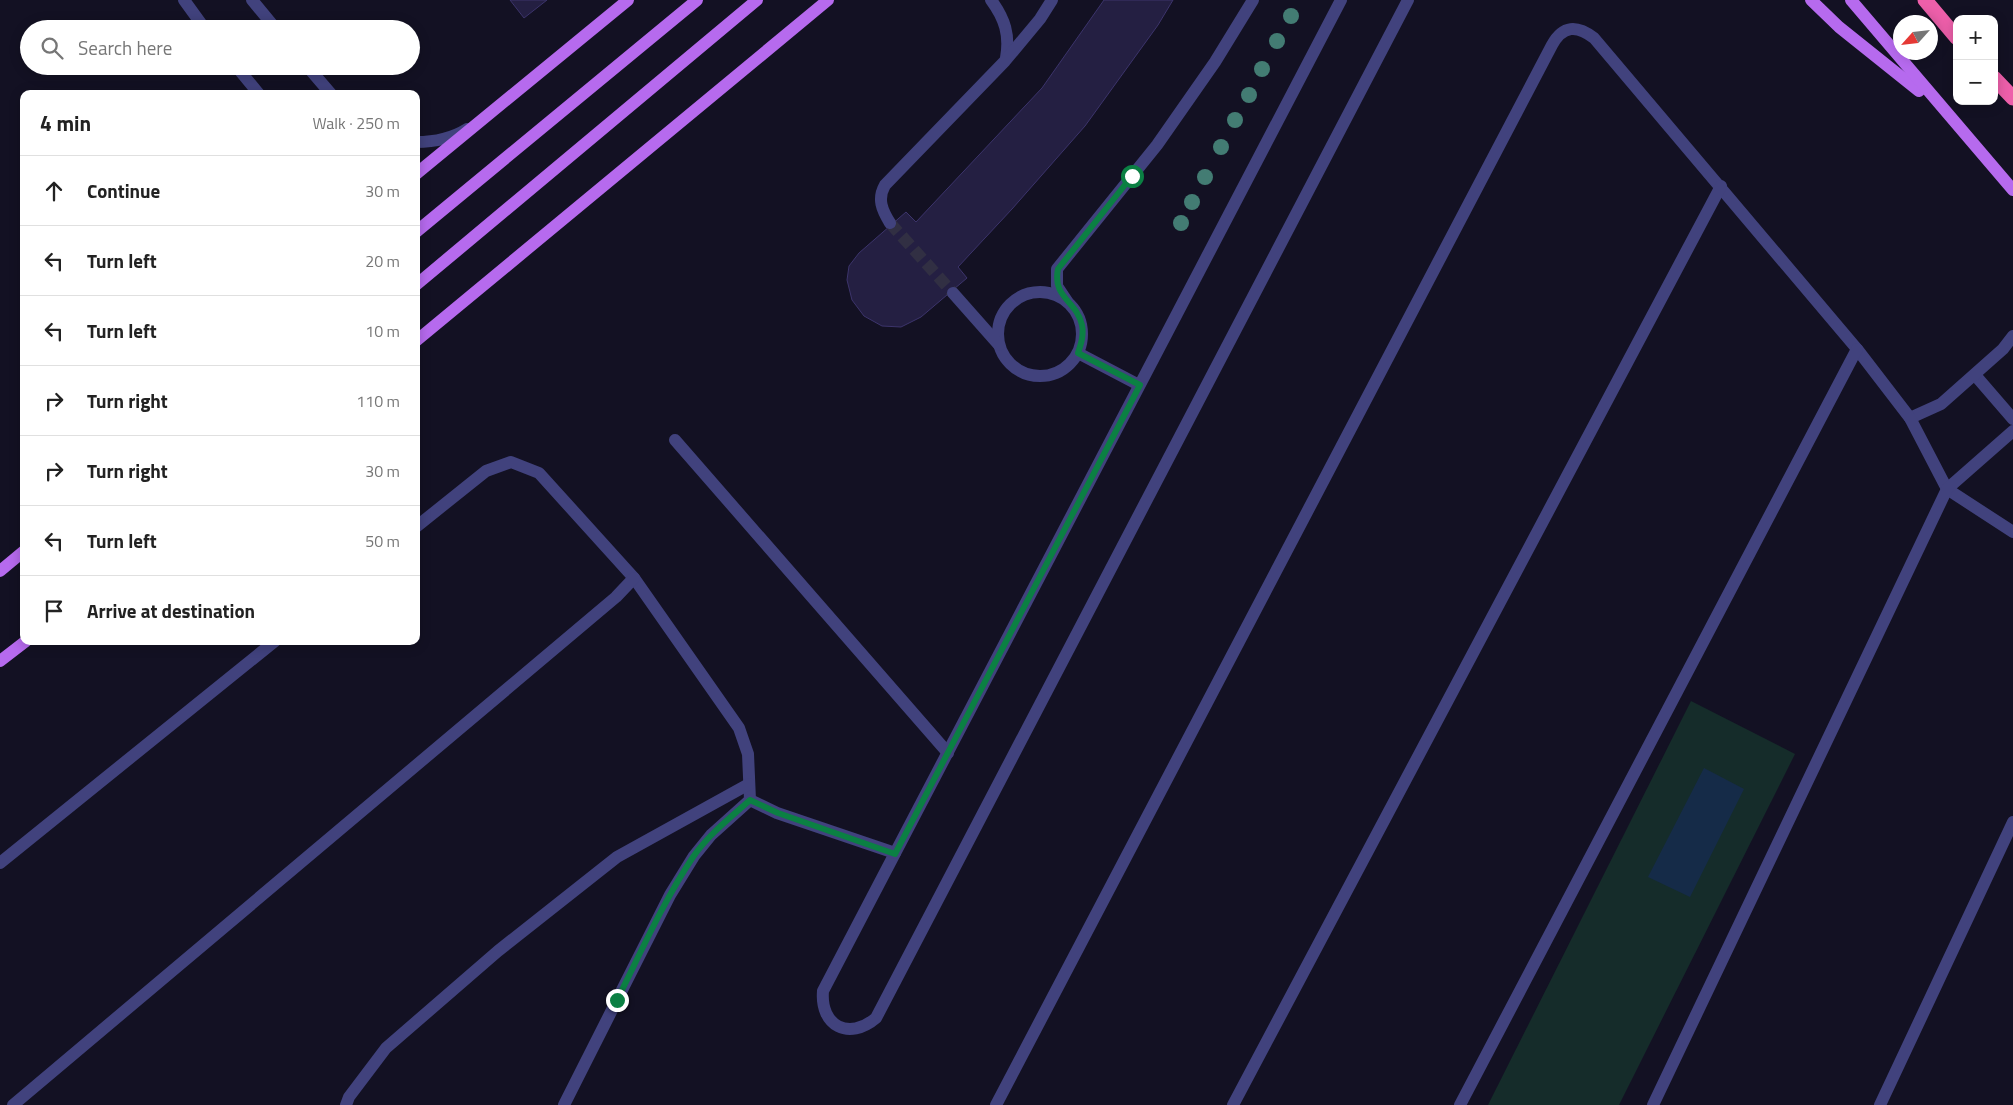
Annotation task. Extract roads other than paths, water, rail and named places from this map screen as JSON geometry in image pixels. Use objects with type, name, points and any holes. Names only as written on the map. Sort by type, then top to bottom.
[{"type":"highway","points":[[1925,0],[1953,33]]},
{"type":"highway","points":[[1998,82],[2013,98]]},
{"type":"main road","points":[[420,171],[628,0]]},
{"type":"main road","points":[[420,229],[697,0]]},
{"type":"main road","points":[[420,283],[757,0]]},
{"type":"main road","points":[[420,338],[828,0]]},
{"type":"main road","points":[[1811,0],[1839,27],[1941,108]]},
{"type":"main road","points":[[1851,0],[2012,190]]},
{"type":"main road","points":[[2,569],[20,550]]},
{"type":"main road","points":[[2,569],[20,554]]},
{"type":"main road","points":[[0,659],[20,639]]},
{"type":"main road","points":[[0,659],[20,645]]},
{"type":"street","points":[[184,0],[198,20]]},
{"type":"street","points":[[252,0],[269,20]]},
{"type":"street","points":[[991,0],[1007,30],[1009,43],[1005,61]]},
{"type":"street","points":[[890,223],[883,213],[881,203],[880,194],[885,185],[1005,61],[1040,19],[1052,0]]},
{"type":"street","points":[[953,293],[1000,347],[1007,360],[1017,369],[1030,375],[1044,376],[1058,373],[1070,364],[1078,353],[1082,339],[1082,325],[1076,312],[1057,286],[1058,269],[1158,145],[1215,62],[1253,0]]},
{"type":"street","points":[[1341,0],[823,991],[822,1001],[830,1020],[838,1027],[857,1030],[867,1026],[876,1018],[1408,0]]},
{"type":"street","points":[[996,1105],[1556,37],[1563,31],[1571,28],[1579,29],[1594,38],[1721,186],[1857,349],[1910,418],[1947,489],[2013,532]]},
{"type":"street","points":[[243,75],[256,90]]},
{"type":"street","points":[[315,75],[328,90]]},
{"type":"street","points":[[420,142],[438,141],[457,135],[480,122]]},
{"type":"street","points":[[1233,1105],[1721,186]]},
{"type":"street","points":[[1000,347],[998,333],[1000,320],[1007,308],[1016,300],[1028,293],[1042,292],[1055,294],[1067,301]]},
{"type":"street","points":[[1910,418],[1941,404],[2003,349],[2013,336]]},
{"type":"street","points":[[1460,1105],[1857,349]]},
{"type":"street","points":[[1078,353],[1140,385]]},
{"type":"street","points":[[1975,375],[2013,419]]},
{"type":"street","points":[[1653,1105],[1947,489],[2013,431]]},
{"type":"street","points":[[675,440],[948,753]]},
{"type":"street","points":[[420,524],[486,471],[511,462],[540,473],[634,578],[739,728],[748,754],[750,800]]},
{"type":"street","points":[[13,1105],[616,597],[634,578]]},
{"type":"street","points":[[0,863],[270,645]]},
{"type":"street","points":[[345,1102],[386,1048],[498,951],[616,857],[749,784]]},
{"type":"street","points":[[750,800],[778,813],[895,854]]},
{"type":"street","points":[[564,1105],[670,895],[694,856],[711,835],[750,800]]},
{"type":"street","points":[[1880,1105],[2013,822]]},
{"type":"water","points":[[1704,768],[1744,789],[1690,897],[1648,877]]},
{"type":"tunnel","points":[[890,223],[953,293]]}]
